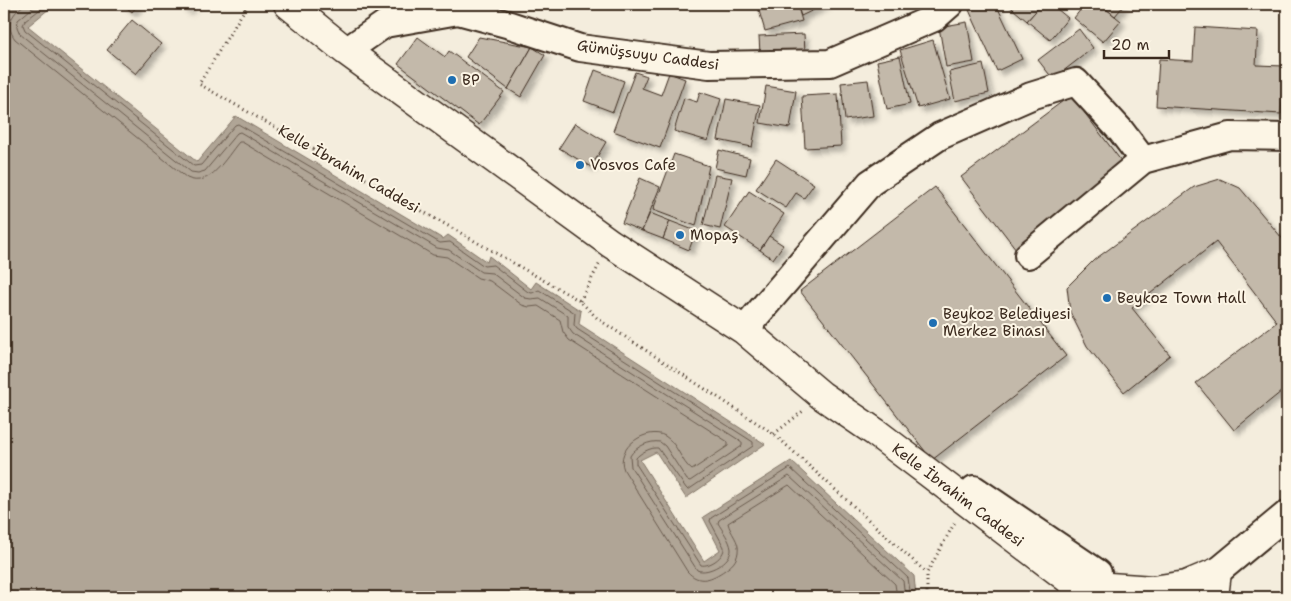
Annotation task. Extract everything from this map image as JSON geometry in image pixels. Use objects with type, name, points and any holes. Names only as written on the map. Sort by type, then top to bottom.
[{"type":"main road","name":"Kelle İbrahim Caddesi","points":[[288,4],[346,52],[610,243],[744,330],[821,395],[970,495],[1088,584]]},
{"type":"main road","points":[[1088,584],[1080,585],[1153,590],[1186,584],[1215,585]]},
{"type":"street","name":"Gümüşsuyu Caddesi","points":[[346,52],[385,24],[458,11],[510,24],[580,48],[709,66],[830,63],[934,18],[950,4]]},
{"type":"street","points":[[744,330],[870,183],[940,136],[1031,96],[1076,82],[1121,131],[1143,160]]},
{"type":"street","points":[[1028,255],[1143,160],[1230,136],[1287,137]]},
{"type":"street","points":[[1187,597],[1215,585],[1287,514]]},
{"type":"path","name":"Kelle İbrahim Caddesi","points":[[248,4],[198,84],[580,301],[598,320],[774,434],[928,573]]},
{"type":"path","points":[[580,301],[610,243]]},
{"type":"path","points":[[774,434],[821,395]]},
{"type":"path","points":[[927,597],[928,573],[970,495]]},
{"type":"water","points":[[4,4],[55,4],[28,26],[197,162],[236,116],[443,239],[448,235],[487,262],[489,256],[531,289],[536,282],[581,311],[579,324],[765,444],[686,498],[656,452],[640,460],[704,561],[720,550],[703,517],[791,461],[914,576],[916,597],[4,597]]},
{"type":"building","points":[[122,4],[139,4],[132,12]]},
{"type":"building","points":[[180,4],[192,4],[187,10]]},
{"type":"building","points":[[757,4],[797,4],[802,21],[765,31]]},
{"type":"building","points":[[797,4],[826,4],[801,16]]},
{"type":"building","points":[[981,4],[996,4],[1022,59],[997,71],[969,10]]},
{"type":"building","points":[[1007,4],[1042,4],[1027,21]]},
{"type":"building","points":[[1042,4],[1051,4],[1068,18],[1050,40],[1027,21]]},
{"type":"building","points":[[1085,4],[1100,4],[1121,21],[1103,42],[1074,18]]},
{"type":"building","points":[[1100,4],[1125,4],[1115,16]]},
{"type":"building","points":[[132,20],[161,44],[136,74],[107,50]]},
{"type":"building","points":[[967,22],[974,62],[946,67],[939,27]]},
{"type":"building","points":[[1195,27],[1258,31],[1256,65],[1284,66],[1281,114],[1156,106],[1159,59],[1193,61]]},
{"type":"building","points":[[1079,29],[1093,48],[1053,79],[1038,60]]},
{"type":"building","points":[[804,34],[805,52],[760,54],[759,36]]},
{"type":"building","points":[[418,37],[445,57],[449,51],[504,92],[479,125],[398,64]]},
{"type":"building","points":[[479,37],[532,47],[508,89],[466,57]]},
{"type":"building","points":[[933,40],[950,99],[918,108],[900,50]]},
{"type":"building","points":[[532,47],[545,55],[521,97],[508,89]]},
{"type":"building","points":[[900,56],[910,104],[887,109],[877,61]]},
{"type":"building","points":[[983,64],[989,93],[955,101],[949,72]]},
{"type":"building","points":[[595,70],[624,81],[613,112],[584,101]]},
{"type":"building","points":[[635,72],[647,76],[642,88],[661,95],[669,73],[685,79],[660,148],[613,131]]},
{"type":"building","points":[[868,80],[873,116],[845,120],[841,83]]},
{"type":"building","points":[[766,86],[796,91],[790,128],[760,123]]},
{"type":"building","points":[[700,92],[721,99],[708,141],[674,131],[684,98],[697,102]]},
{"type":"building","points":[[838,94],[841,146],[805,148],[802,96]]},
{"type":"building","points":[[1071,95],[1128,170],[1019,253],[961,177]]},
{"type":"building","points":[[726,99],[760,105],[752,147],[718,140]]},
{"type":"building","points":[[575,123],[606,142],[591,167],[559,148]]},
{"type":"building","points":[[719,150],[750,158],[746,175],[715,168]]},
{"type":"building","points":[[674,154],[709,166],[696,226],[653,210]]},
{"type":"building","points":[[776,159],[814,184],[804,198],[796,193],[786,208],[756,189]]},
{"type":"building","points":[[715,175],[732,178],[720,229],[703,225]]},
{"type":"building","points":[[640,178],[660,187],[642,231],[622,223]]},
{"type":"building","name":"Beykoz Town Hall","points":[[1220,179],[1240,188],[1287,244],[1287,387],[1234,430],[1196,383],[1277,322],[1216,242],[1132,308],[1170,355],[1124,392],[1087,346],[1070,312],[1067,287],[1094,260],[1194,187]]},
{"type":"building","name":"Beykoz Belediyesi Merkez Binası","points":[[935,187],[1066,356],[932,460],[800,291]]},
{"type":"building","points":[[749,191],[784,214],[760,250],[725,227]]},
{"type":"building","points":[[650,213],[670,221],[663,239],[642,231]]},
{"type":"building","name":"Mopaş","points":[[670,221],[696,231],[689,250],[663,239]]},
{"type":"building","points":[[769,236],[783,245],[773,259],[760,250]]},
{"type":"place","name":"BP","points":[[452,80]]},
{"type":"place","name":"Vosvos Cafe","points":[[580,165]]},
{"type":"place","name":"Mopaş","points":[[680,235]]},
{"type":"place","name":"Beykoz Town Hall","points":[[1107,298]]},
{"type":"place","name":"Beykoz Belediyesi Merkez Binası","points":[[933,323]]}]
